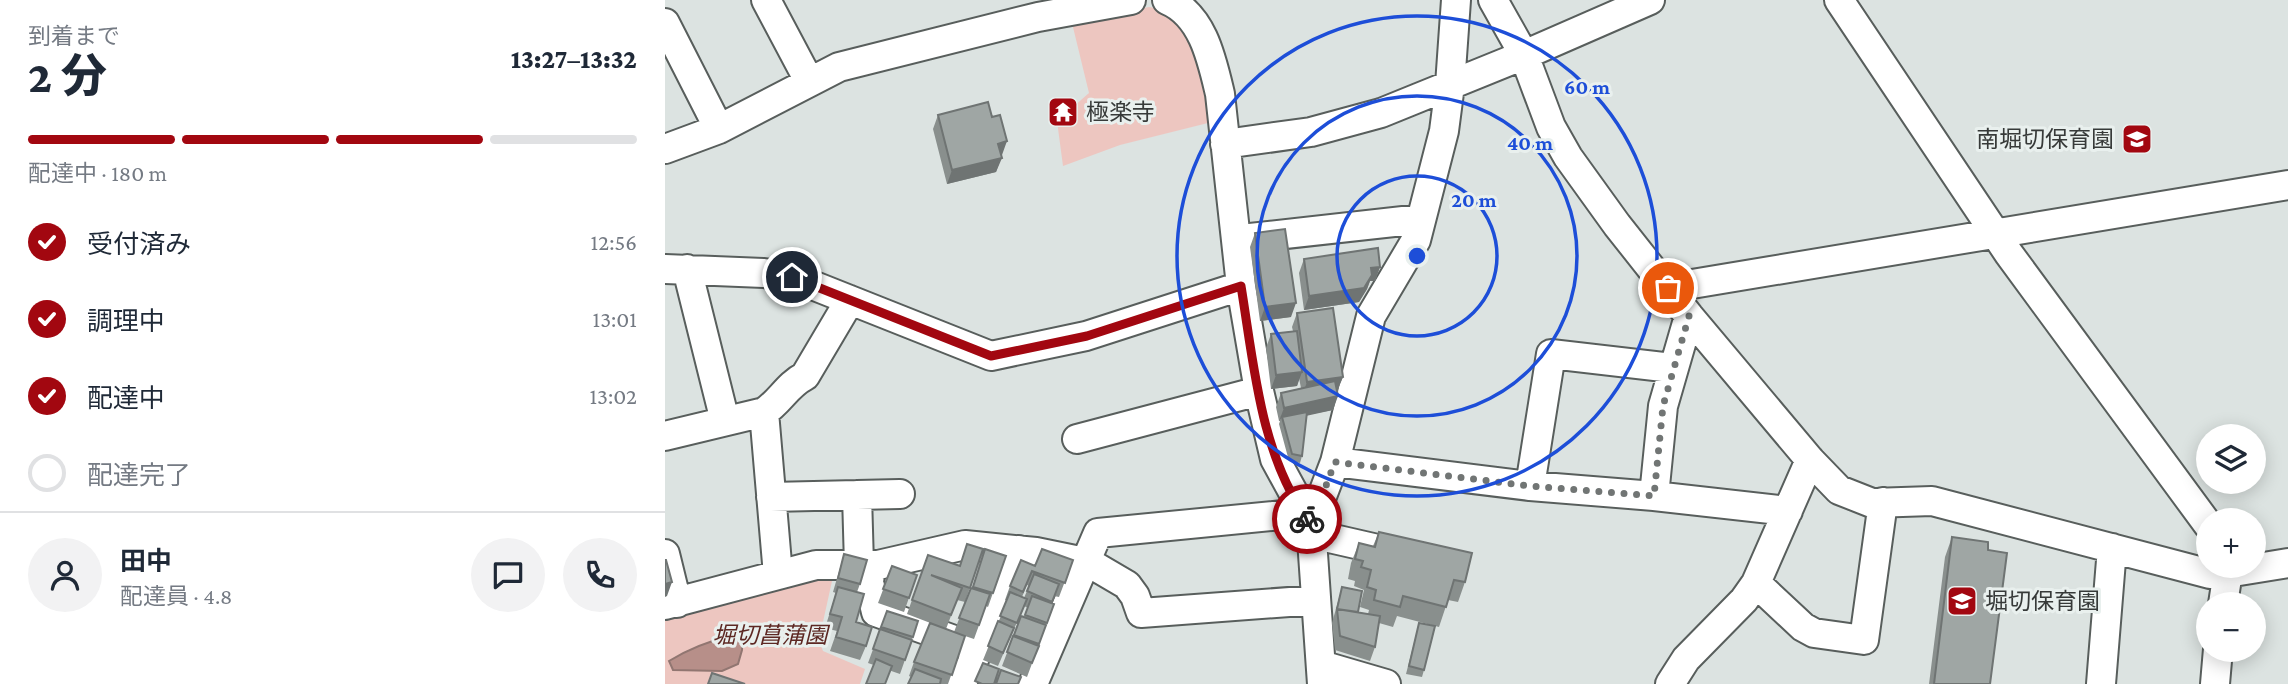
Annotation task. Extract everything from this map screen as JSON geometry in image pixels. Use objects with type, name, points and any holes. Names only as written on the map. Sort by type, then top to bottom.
[{"type":"street","points":[[766,0],[809,81]]},
{"type":"street","points":[[665,149],[719,129],[839,67],[1035,8],[1131,0]]},
{"type":"street","points":[[1167,0],[1190,17],[1203,37],[1214,66],[1220,94],[1241,286],[1259,391],[1275,459],[1309,524],[1322,674],[1386,684]]},
{"type":"street","points":[[1309,524],[1335,462],[1371,316],[1416,240],[1444,131],[1451,85],[1456,0]]},
{"type":"street","points":[[1493,0],[1524,55],[1551,127],[1568,157],[1617,225],[1689,316],[1810,460],[1839,490],[1872,503],[1932,501],[2196,570]]},
{"type":"street","points":[[1225,144],[1311,132],[1381,113],[1650,0]]},
{"type":"street","points":[[1839,0],[1995,234],[2196,508]]},
{"type":"street","points":[[665,23],[719,129]]},
{"type":"street","points":[[1668,288],[2288,185]]},
{"type":"street","points":[[1237,239],[1421,219]]},
{"type":"street","points":[[725,421],[676,269],[764,272],[792,277],[991,356],[1087,336],[1241,286]]},
{"type":"street","points":[[665,436],[764,412],[774,406],[793,382],[805,376],[850,300]]},
{"type":"street","points":[[1654,496],[1663,406],[1689,316]]},
{"type":"street","points":[[1530,486],[1551,355],[1672,368]]},
{"type":"street","points":[[1077,439],[1259,391]]},
{"type":"street","points":[[764,412],[778,575]]},
{"type":"street","points":[[1670,684],[1686,659],[1744,600],[1756,583],[1810,460]]},
{"type":"street","points":[[1335,462],[1530,486],[1788,511]]},
{"type":"street","points":[[771,497],[900,494]]},
{"type":"street","points":[[857,495],[865,565],[876,612],[996,674]]},
{"type":"street","points":[[1756,583],[1803,627],[1814,633],[1864,640],[1882,502]]},
{"type":"street","points":[[996,674],[1085,564],[1098,533],[1309,524],[1415,557]]},
{"type":"street","points":[[665,554],[671,604],[816,565],[865,565],[965,545],[1019,550],[1085,564],[1127,585],[1135,596],[1141,613],[1316,600]]},
{"type":"street","points":[[2101,684],[2112,548]]},
{"type":"street","points":[[996,674],[993,622],[1019,550]]},
{"type":"street","points":[[2266,566],[2288,564]]},
{"type":"street","points":[[2215,684],[2217,662]]},
{"type":"green space","points":[[1149,7],[1161,9],[1174,16],[1197,47],[1212,122],[1120,145],[1063,166],[1057,121],[1089,93],[1072,23]]},
{"type":"green space","name":"堀切菖蒲園","points":[[834,572],[819,640],[823,651],[865,669],[860,684],[665,684],[665,612]]},
{"type":"shaded area","points":[[733,635],[742,639],[738,664],[722,671],[673,670],[669,661],[677,656],[700,645]]},
{"type":"building","points":[[988,102],[992,117],[1000,115],[1007,141],[998,144],[1002,158],[952,170],[938,115]]},
{"type":"building","points":[[1285,229],[1296,303],[1265,307],[1255,233]]},
{"type":"building","points":[[1378,248],[1380,267],[1371,268],[1372,275],[1364,288],[1309,296],[1304,259]]},
{"type":"building","points":[[1333,308],[1343,377],[1307,382],[1297,313]]},
{"type":"building","points":[[1297,331],[1302,372],[1276,375],[1271,334]]},
{"type":"building","points":[[1335,381],[1338,396],[1284,408],[1281,393]]},
{"type":"building","points":[[1307,412],[1302,456],[1292,454],[1282,417]]},
{"type":"building","points":[[1379,532],[1472,553],[1465,582],[1454,580],[1446,607],[1403,596],[1400,607],[1374,600],[1376,590],[1367,587],[1371,570],[1361,567],[1363,561],[1355,559],[1359,543],[1375,547]]},
{"type":"building","points":[[1952,537],[1988,542],[1988,550],[2007,553],[1990,684],[1934,684]]},
{"type":"building","points":[[967,544],[983,549],[970,588],[931,575],[962,588],[951,615],[912,600],[928,555],[960,566]]},
{"type":"building","points":[[985,549],[1006,556],[993,593],[973,587]]},
{"type":"building","points":[[1042,549],[1073,560],[1065,583],[1032,571],[1023,592],[1010,586],[1021,560],[1035,566]]},
{"type":"building","points":[[844,554],[867,560],[860,584],[838,578]]},
{"type":"building","points":[[665,560],[672,582],[665,584]]},
{"type":"building","points":[[892,566],[917,575],[909,598],[883,589]]},
{"type":"building","points":[[1034,574],[1059,584],[1052,602],[1027,591]]},
{"type":"building","points":[[838,587],[864,594],[856,622],[872,627],[866,646],[836,637],[842,617],[830,614]]},
{"type":"building","points":[[1342,587],[1362,591],[1358,612],[1337,609]]},
{"type":"building","points":[[971,588],[990,594],[979,625],[959,618]]},
{"type":"building","points":[[1010,592],[1027,599],[1017,623],[1000,616]]},
{"type":"building","points":[[1032,596],[1054,604],[1047,623],[1025,615]]},
{"type":"building","points":[[1337,609],[1380,616],[1375,647],[1340,636]]},
{"type":"building","points":[[887,611],[918,621],[913,637],[881,627]]},
{"type":"building","points":[[1021,616],[1046,625],[1039,644],[1014,635]]},
{"type":"building","points":[[998,621],[1014,628],[1003,653],[988,646]]},
{"type":"building","points":[[930,623],[965,636],[952,675],[914,662]]},
{"type":"building","points":[[1419,623],[1435,626],[1424,670],[1409,666]]},
{"type":"building","points":[[880,629],[912,640],[905,660],[873,649]]},
{"type":"building","points":[[1013,636],[1039,646],[1032,663],[1007,652]]},
{"type":"building","points":[[876,659],[892,666],[885,684],[866,684]]},
{"type":"building","points":[[983,663],[999,669],[994,684],[975,681]]},
{"type":"building","points":[[915,669],[941,679],[940,684],[908,684]]},
{"type":"building","points":[[1001,670],[1021,677],[1018,684],[996,684]]},
{"type":"building","points":[[712,673],[745,684],[708,684]]},
{"type":"way so far","points":[[1307,519],[1311,525],[1335,462],[1530,486],[1654,496],[1663,406],[1689,316],[1668,288]]},
{"type":"place","name":"極楽寺","points":[[1063,112]]},
{"type":"place","name":"南堀切保育園","points":[[2137,139]]},
{"type":"place","name":"堀切保育園","points":[[1962,601]]},
{"type":"route","points":[[792,277],[991,356],[1087,336],[1241,286],[1259,391],[1275,459],[1307,519]]}]
